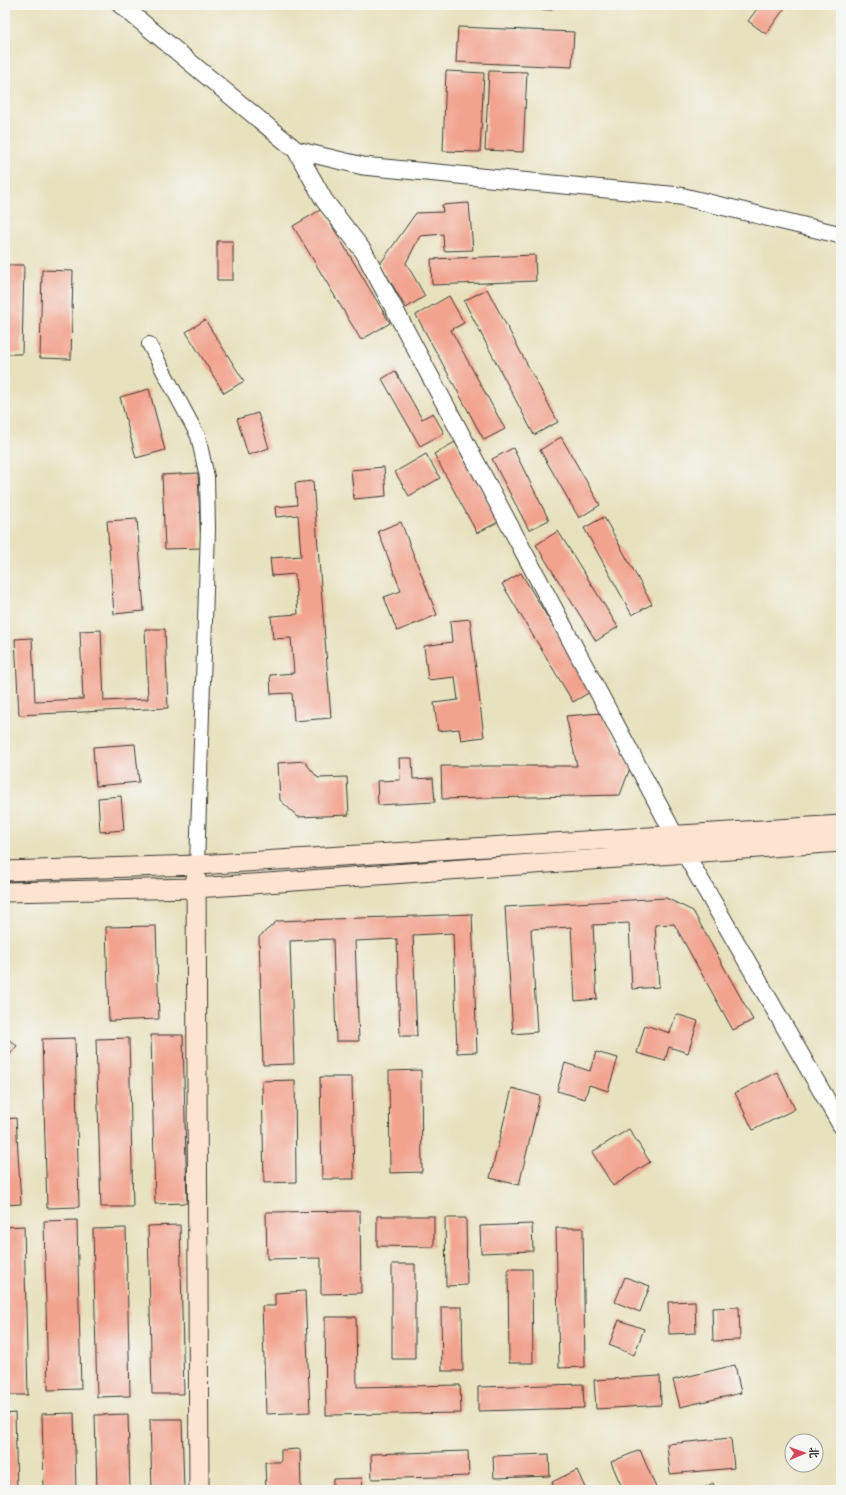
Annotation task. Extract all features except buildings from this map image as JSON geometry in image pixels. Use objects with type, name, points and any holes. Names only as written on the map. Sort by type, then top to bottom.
[{"type":"main road","points":[[5,871],[197,865],[841,825]]},
{"type":"main road","points":[[5,892],[196,888],[841,842]]},
{"type":"main road","points":[[197,865],[199,1490]]},
{"type":"street","points":[[121,5],[296,150],[324,200],[364,252],[675,836],[841,1125]]},
{"type":"street","points":[[296,150],[363,166],[680,196],[841,235]]},
{"type":"street","points":[[149,344],[198,436],[207,477],[208,528],[197,865]]}]
